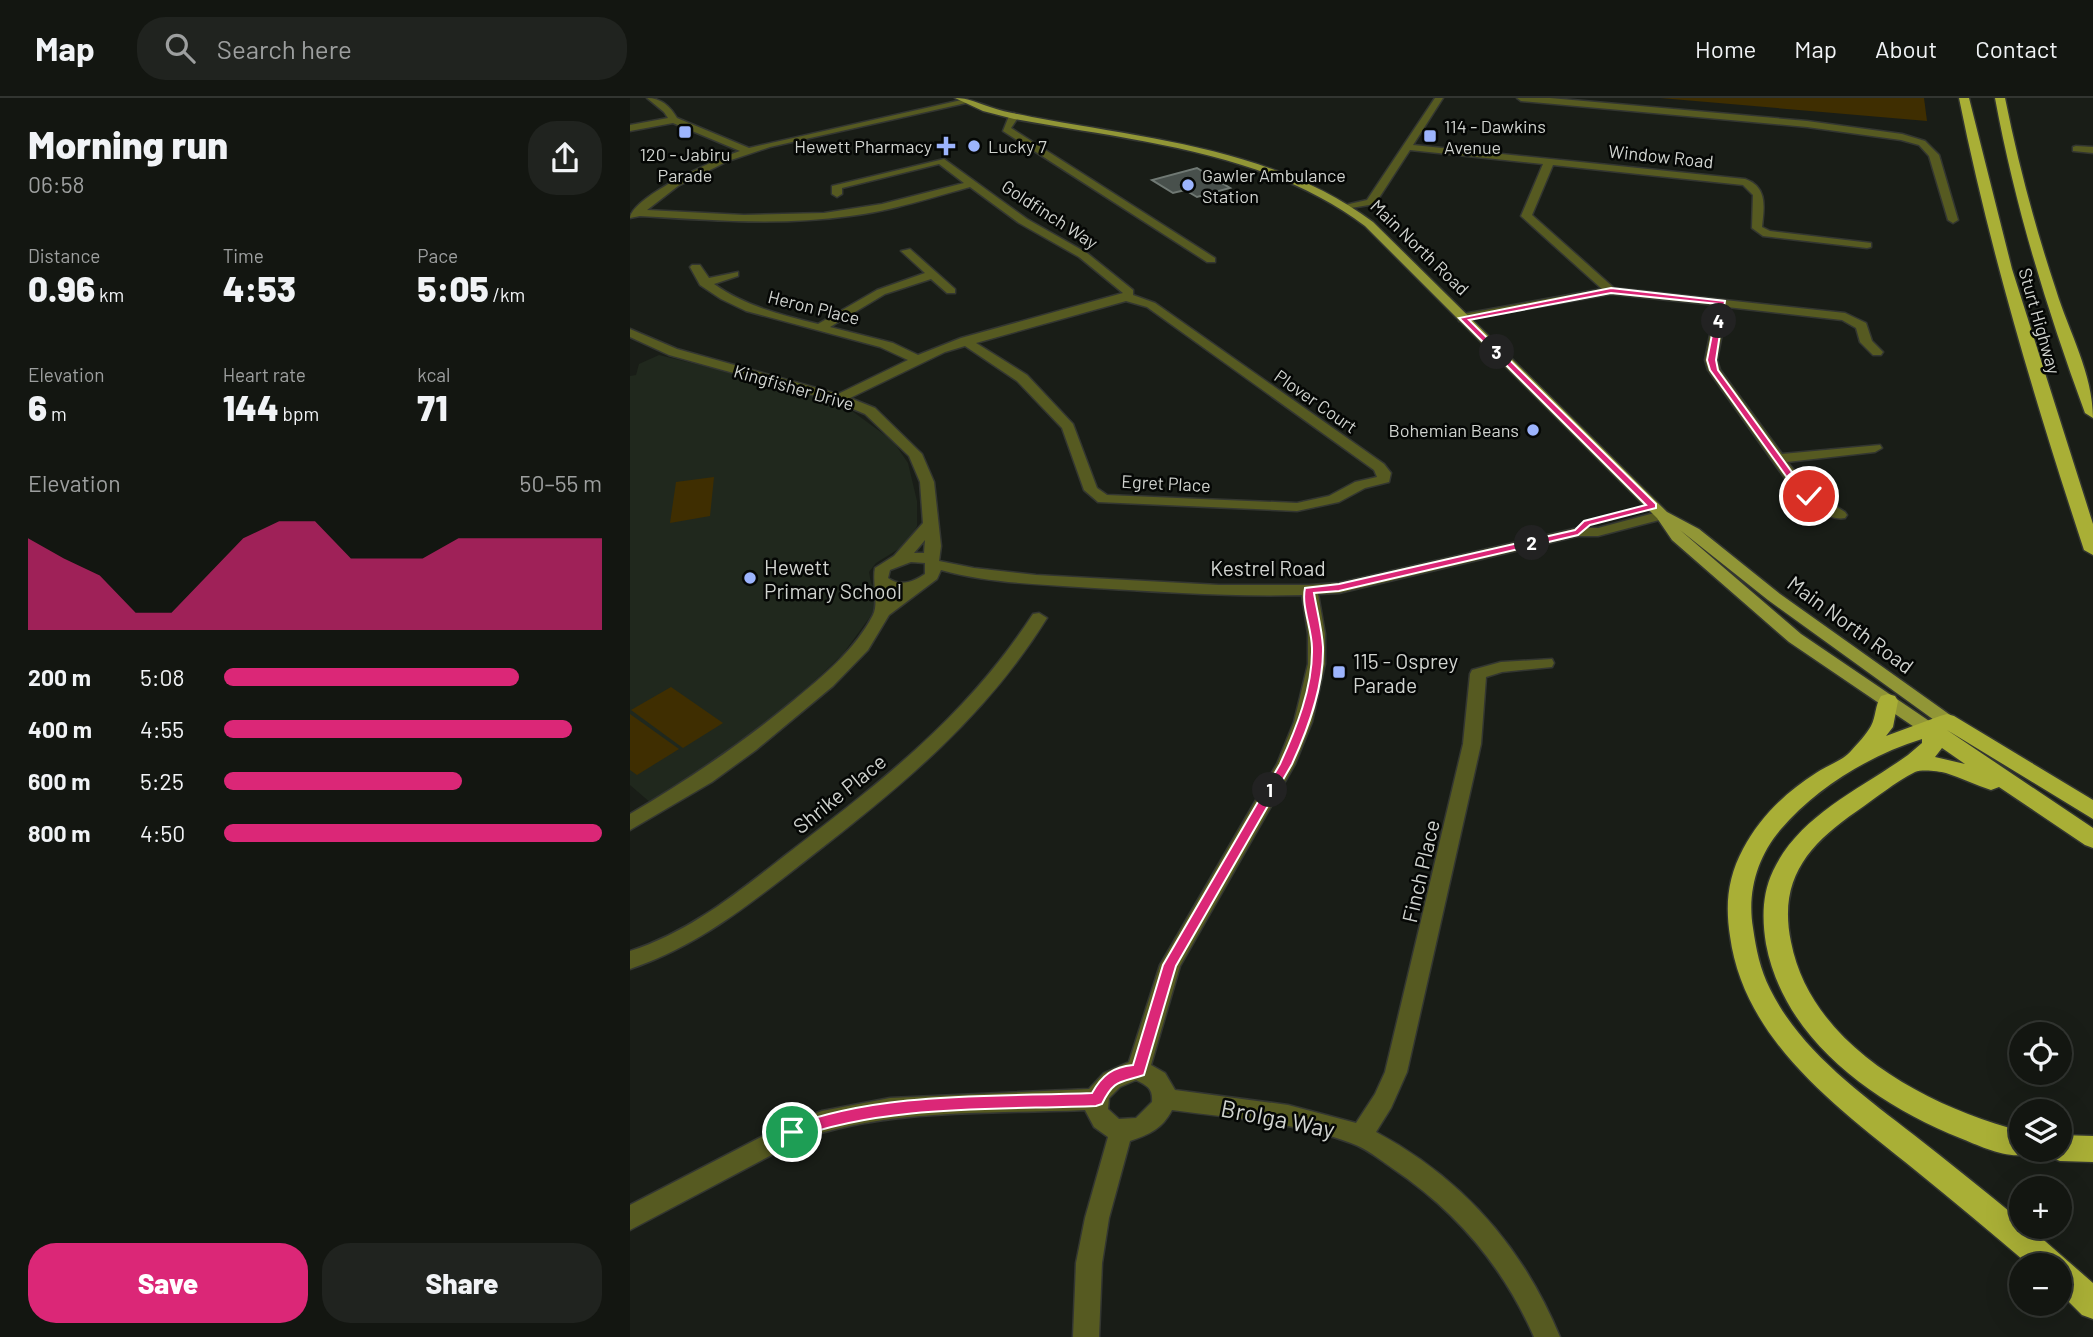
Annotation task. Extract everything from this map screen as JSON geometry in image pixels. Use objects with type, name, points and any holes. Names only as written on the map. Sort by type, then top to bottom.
[{"type":"highway","name":"Sturt Highway","points":[[1964,98],[1983,187],[2025,345],[2093,550]]},
{"type":"highway","name":"Sturt Highway","points":[[2000,98],[2013,169],[2035,251],[2093,413]]},
{"type":"highway","points":[[1846,766],[1875,738],[1886,716],[1888,701]]},
{"type":"highway","points":[[1940,726],[1933,746],[1916,763],[1821,826],[1790,859],[1776,895],[1779,952],[1809,1013],[1844,1053],[1872,1077],[1898,1095],[1947,1121],[2009,1140]]},
{"type":"highway","points":[[1940,726],[2090,838]]},
{"type":"highway","points":[[2037,1253],[1825,1078],[1782,1032],[1757,990],[1743,950],[1739,927],[1740,886],[1746,867],[1761,839],[1778,816],[1794,802],[1846,766],[1908,734],[1940,726],[2093,811]]},
{"type":"highway","points":[[1916,763],[1946,765],[1988,780],[2090,838]]},
{"type":"highway","points":[[2072,1149],[2093,1149]]},
{"type":"highway","points":[[2072,1284],[2093,1304]]},
{"type":"main road","name":"Main North Road","points":[[961,99],[1014,116],[1250,162],[1296,179],[1349,207],[1657,510],[1677,537],[1795,638],[1888,701],[1940,726]]},
{"type":"main road","name":"Main North Road","points":[[1657,510],[1694,532],[1940,726]]},
{"type":"street","points":[[651,98],[668,110],[674,120]]},
{"type":"street","points":[[1349,207],[1371,202],[1439,98]]},
{"type":"street","points":[[1521,98],[1877,132],[1927,146],[1934,155],[1953,220]]},
{"type":"street","points":[[633,216],[667,188],[694,172],[748,151],[961,99]]},
{"type":"street","points":[[1014,116],[1006,129],[1211,260]]},
{"type":"street","points":[[630,128],[674,120],[748,151]]},
{"type":"street","name":"Window Road","points":[[1407,147],[1745,182],[1756,187],[1759,194],[1757,228],[1760,231],[1867,245]]},
{"type":"street","points":[[2077,149],[2093,150]]},
{"type":"street","points":[[824,183],[837,190],[941,160],[972,184]]},
{"type":"street","points":[[1549,162],[1526,216],[1611,291]]},
{"type":"street","name":"Goldfinch Way","points":[[633,216],[753,219],[819,217],[874,209],[972,184],[1023,221],[1083,255],[1125,287],[1129,292],[1126,297]]},
{"type":"street","points":[[906,251],[951,290]]},
{"type":"street","name":"Heron Place","points":[[696,267],[704,283],[731,302],[755,311],[886,344],[918,360]]},
{"type":"street","points":[[704,283],[734,274]]},
{"type":"street","points":[[821,327],[881,292],[931,275]]},
{"type":"street","points":[[1463,318],[1611,291],[1845,317],[1862,326],[1866,342],[1877,352]]},
{"type":"street","points":[[839,398],[965,341],[1126,297]]},
{"type":"street","name":"Plover Court","points":[[1126,297],[1151,305],[1384,473],[1384,479],[1360,485],[1334,499],[1297,508],[1276,507]]},
{"type":"street","points":[[1723,302],[1712,360],[1714,370],[1778,459],[1809,496],[1840,515]]},
{"type":"street","name":"Kingfisher Drive","points":[[630,333],[673,352],[839,398],[870,411],[915,454],[927,482],[932,562]]},
{"type":"street","name":"Egret Place","points":[[965,341],[1022,378],[1068,427],[1090,490],[1103,499],[1276,507]]},
{"type":"street","points":[[1778,459],[1875,448]]},
{"type":"street","name":"Kestrel Road","points":[[900,559],[912,556],[961,572],[994,576],[1178,588],[1309,590],[1339,587],[1578,532],[1598,532],[1657,510]]},
{"type":"street","points":[[883,612],[880,580],[883,568],[900,559],[931,524]]},
{"type":"street","points":[[630,822],[706,777],[750,746],[827,682],[862,646],[883,612],[932,576],[932,562]]},
{"type":"street","name":"Kestrel Road","points":[[880,580],[894,588],[994,576]]},
{"type":"street","points":[[1138,1070],[1170,965],[1286,764],[1300,733],[1316,673],[1317,647],[1309,590]]},
{"type":"street","name":"Shrike Place","points":[[630,960],[710,923],[835,827],[943,737],[1022,649],[1039,618]]},
{"type":"street","name":"Finch Place","points":[[1361,1135],[1383,1101],[1396,1072],[1472,744],[1478,674],[1501,667],[1546,663]]},
{"type":"street","points":[[1138,1070],[1153,1075],[1163,1085],[1165,1099],[1158,1117],[1141,1128],[1121,1131],[1106,1125],[1097,1114],[1096,1099],[1105,1084],[1120,1073],[1138,1070]]},
{"type":"street","points":[[630,1218],[792,1132],[822,1121],[890,1108],[1096,1099]]},
{"type":"street","name":"Brolga Way","points":[[1165,1099],[1289,1115],[1361,1135],[1426,1175],[1478,1223],[1509,1260],[1547,1337]]},
{"type":"street","points":[[1086,1337],[1089,1263],[1097,1218],[1121,1131]]},
{"type":"shaded area","points":[[1660,98],[1924,98],[1927,121]]},
{"type":"shaded area","name":"Hewett Primary School","points":[[659,355],[807,391],[848,408],[893,441],[908,463],[917,501],[917,526],[910,542],[876,563],[869,572],[871,583],[878,593],[878,606],[843,654],[780,714],[741,745],[652,804],[630,785],[630,376],[636,375],[639,364]]},
{"type":"shaded area","points":[[714,477],[710,516],[670,523],[676,482]]},
{"type":"shaded area","points":[[671,687],[723,723],[683,748],[631,710]]},
{"type":"shaded area","points":[[630,714],[679,749],[637,775],[630,770]]},
{"type":"building","name":"Gawler Ambulance Station","points":[[1197,168],[1230,188],[1197,197],[1185,190],[1173,193],[1152,180]]},
{"type":"place","name":"120 - Jabiru Parade","points":[[685,132]]},
{"type":"place","name":"114 - Dawkins Avenue","points":[[1430,136]]},
{"type":"place","name":"Hewett Pharmacy","points":[[946,146]]},
{"type":"place","name":"Lucky 7","points":[[974,146]]},
{"type":"place","name":"Gawler Ambulance Station","points":[[1188,185]]},
{"type":"place","name":"Bohemian Beans","points":[[1533,430]]},
{"type":"place","name":"Hewett Primary School","points":[[750,578]]},
{"type":"place","name":"115 - Osprey Parade","points":[[1339,672]]},
{"type":"route","points":[[792,1132],[822,1121],[890,1108],[1096,1099],[1105,1084],[1120,1073],[1138,1070],[1170,965],[1286,764],[1300,733],[1316,673],[1317,647],[1309,590],[1339,587],[1578,532],[1587,523],[1653,506],[1463,318],[1611,291],[1723,302],[1712,360],[1714,370],[1794,481],[1809,496]]}]
